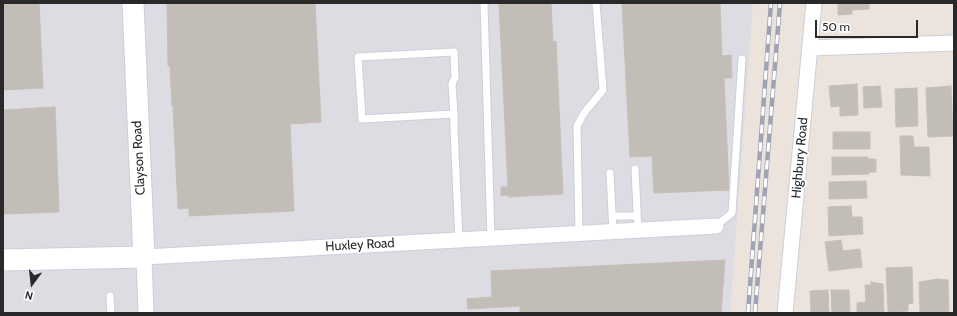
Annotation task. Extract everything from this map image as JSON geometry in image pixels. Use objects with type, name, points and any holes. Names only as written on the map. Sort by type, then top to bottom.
[{"type":"street","name":"Clayson Road","points":[[132,3],[146,313]]},
{"type":"street","name":"Highbury Road","points":[[785,313],[814,3]]},
{"type":"street","points":[[810,48],[954,43]]},
{"type":"street","name":"Huxley Road","points":[[3,260],[144,257],[613,233],[716,226]]},
{"type":"lane","points":[[579,234],[577,126],[584,113],[603,90],[596,3]]},
{"type":"lane","points":[[482,5],[491,239]]},
{"type":"lane","points":[[454,114],[362,119],[358,57],[454,52],[455,77],[452,84],[454,114],[459,240]]},
{"type":"lane","points":[[716,226],[732,213],[742,59]]},
{"type":"lane","points":[[634,169],[638,231]]},
{"type":"lane","points":[[610,173],[613,233]]},
{"type":"lane","points":[[612,216],[637,216]]},
{"type":"lane","points":[[110,296],[111,313]]},
{"type":"shaded area","points":[[3,3],[753,3],[730,313],[3,313]]},
{"type":"building","points":[[3,3],[39,3],[43,88],[3,90]]},
{"type":"building","points":[[167,3],[315,3],[321,122],[290,124],[294,211],[189,216],[189,208],[178,209],[173,106],[170,66],[168,66]]},
{"type":"building","points":[[499,3],[551,3],[553,42],[556,41],[563,194],[508,197],[508,195],[501,196],[501,187],[508,187]]},
{"type":"building","points":[[622,3],[720,3],[722,56],[731,55],[732,78],[724,78],[729,190],[654,193],[652,156],[630,157]]},
{"type":"building","points":[[838,3],[869,3],[869,9],[852,10],[852,14],[838,15]]},
{"type":"building","points":[[857,84],[858,115],[840,116],[840,106],[831,107],[829,86]]},
{"type":"building","points":[[880,86],[882,107],[864,108],[863,87]]},
{"type":"building","points":[[951,86],[953,136],[928,137],[926,88]]},
{"type":"building","points":[[917,88],[918,126],[896,127],[895,89]]},
{"type":"building","points":[[55,107],[59,212],[3,214],[3,110]]},
{"type":"building","points":[[833,132],[870,132],[870,149],[833,149]]},
{"type":"building","points":[[900,136],[913,136],[914,147],[929,147],[930,176],[901,175]]},
{"type":"building","points":[[832,157],[868,157],[868,159],[876,159],[876,172],[869,172],[869,174],[832,175]]},
{"type":"building","points":[[866,181],[867,198],[829,199],[829,182]]},
{"type":"building","points":[[851,206],[852,217],[862,217],[863,234],[829,236],[828,207]]},
{"type":"building","points":[[841,240],[843,251],[860,249],[862,267],[829,271],[825,242]]},
{"type":"building","points":[[725,260],[721,313],[520,313],[520,306],[468,309],[467,299],[492,297],[491,271]]},
{"type":"building","points":[[912,267],[913,303],[908,304],[908,311],[888,312],[886,268]]},
{"type":"building","points":[[938,279],[948,280],[949,313],[920,313],[919,282]]},
{"type":"building","points":[[871,282],[883,284],[884,313],[857,313],[857,303],[866,302],[865,285],[871,285]]},
{"type":"building","points":[[828,290],[829,313],[811,313],[810,291]]},
{"type":"building","points":[[831,290],[849,290],[850,313],[832,313]]},
{"type":"railway","points":[[748,313],[771,3]]},
{"type":"railway","points":[[755,313],[780,3]]}]
